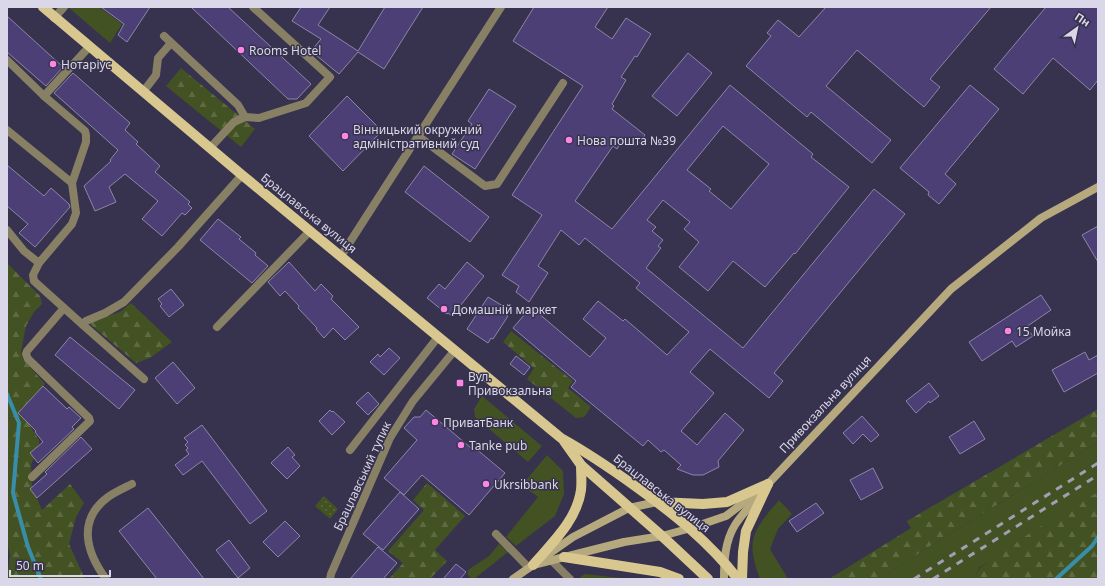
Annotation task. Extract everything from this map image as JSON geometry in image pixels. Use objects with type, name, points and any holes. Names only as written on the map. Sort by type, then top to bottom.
[{"type":"main road","name":"Брацлавська вулиця","points":[[43,7],[54,18],[242,175],[561,438],[592,455],[691,528],[724,561],[738,579]]},
{"type":"main road","name":"Привокзальна вулиця","points":[[531,566],[624,542],[662,536],[726,516],[768,484],[951,288],[1041,218],[1098,187]]},
{"type":"main road","name":"Брацлавська вулиця","points":[[561,438],[581,465],[662,536],[708,579]]},
{"type":"main road","points":[[531,566],[567,526],[576,509],[581,490],[581,465]]},
{"type":"main road","points":[[657,502],[703,504],[727,502],[768,484]]},
{"type":"main road","points":[[724,579],[724,561],[728,541],[735,525],[768,484]]},
{"type":"main road","points":[[742,579],[743,552],[746,531],[768,484]]},
{"type":"main road","name":"Привокзальна вулиця","points":[[513,579],[573,537],[629,508],[657,502]]},
{"type":"main road","points":[[564,557],[660,572],[679,579]]},
{"type":"street","points":[[54,18],[64,7]]},
{"type":"street","points":[[210,148],[234,122],[244,117],[259,118],[306,103],[330,77],[253,7]]},
{"type":"street","points":[[341,256],[501,7]]},
{"type":"street","points":[[164,36],[238,105],[244,117]]},
{"type":"street","points":[[143,92],[156,75],[158,58],[171,43]]},
{"type":"street","points":[[44,96],[89,47]]},
{"type":"street","points":[[7,60],[44,96],[85,131],[86,135],[86,142],[72,183],[76,214],[72,224],[39,263],[33,275],[34,281],[144,379]]},
{"type":"street","points":[[418,136],[484,186],[496,184],[563,83]]},
{"type":"street","points":[[7,130],[72,183]]},
{"type":"street","points":[[83,325],[86,321],[105,313],[124,302],[178,247],[242,175]]},
{"type":"street","points":[[7,230],[24,251],[39,263]]},
{"type":"street","points":[[217,326],[310,231]]},
{"type":"street","points":[[32,477],[90,421],[89,418],[28,359],[26,354],[64,308]]},
{"type":"street","points":[[350,450],[438,336]]},
{"type":"street","name":"Брацлавський тупик","points":[[330,579],[390,438],[413,401],[455,350]]},
{"type":"street","points":[[106,579],[98,568],[87,542],[88,526],[94,510],[108,497],[132,484]]},
{"type":"street","points":[[496,534],[531,566]]},
{"type":"street","points":[[551,560],[570,579]]},
{"type":"green space","points":[[68,7],[99,7],[122,24],[110,43]]},
{"type":"green space","points":[[181,68],[255,129],[241,147],[166,86]]},
{"type":"green space","points":[[7,263],[40,296],[42,304],[34,312],[26,326],[21,352],[23,359],[45,384],[18,413],[29,424],[39,440],[39,445],[31,465],[32,487],[42,510],[70,484],[84,503],[76,517],[69,544],[85,579],[7,579],[10,556],[7,540]]},
{"type":"green space","points":[[131,303],[172,342],[150,358],[136,363],[90,324],[92,321],[120,312]]},
{"type":"green space","points":[[511,331],[573,381],[568,388],[591,407],[584,417],[576,418],[527,379],[534,368],[503,342]]},
{"type":"green space","points":[[482,396],[542,446],[528,462],[475,417],[474,409]]},
{"type":"green space","points":[[1098,409],[1098,442],[927,548],[880,579],[829,579],[911,528],[907,521]]},
{"type":"green space","points":[[1098,442],[1098,503],[980,567],[973,579],[880,579],[927,548]]},
{"type":"green space","points":[[547,455],[563,471],[564,494],[555,516],[516,546],[506,537],[538,497],[522,485]]},
{"type":"green space","points":[[427,483],[465,516],[435,550],[447,561],[430,579],[389,579],[403,563],[388,551],[424,510],[413,500]]},
{"type":"green space","points":[[1098,492],[1098,579],[973,579],[980,568],[1033,531]]},
{"type":"green space","points":[[324,496],[338,509],[330,519],[315,506]]},
{"type":"green space","points":[[779,500],[792,514],[778,529],[770,549],[788,579],[760,579],[753,554],[754,536],[763,520]]},
{"type":"green space","points":[[499,544],[508,552],[474,579],[472,579],[468,575],[468,570],[489,556]]},
{"type":"green space","points":[[585,574],[630,579],[581,579],[580,577]]},
{"type":"building","points":[[101,7],[150,7],[127,42],[118,35],[124,24]]},
{"type":"building","points":[[191,7],[228,7],[311,84],[297,99],[288,99]]},
{"type":"building","points":[[301,7],[330,7],[318,25],[358,51],[385,7],[423,7],[384,69],[358,52],[339,74],[311,51],[321,39],[292,21]]},
{"type":"building","points":[[534,7],[608,7],[595,27],[612,39],[626,18],[651,34],[637,57],[635,56],[621,77],[626,80],[612,104],[614,106],[612,109],[645,135],[637,146],[625,137],[617,149],[613,146],[575,201],[612,229],[730,85],[813,154],[811,157],[849,187],[795,254],[794,253],[765,287],[733,261],[708,291],[679,267],[699,242],[684,229],[690,222],[663,200],[647,220],[656,227],[652,231],[663,240],[658,246],[661,248],[646,268],[743,348],[874,189],[905,214],[774,373],[783,381],[769,398],[710,349],[690,372],[714,393],[681,431],[697,445],[725,413],[744,430],[718,461],[719,467],[703,475],[693,475],[677,469],[681,465],[664,450],[661,452],[648,440],[643,446],[571,387],[576,381],[513,328],[531,307],[590,357],[606,338],[583,319],[598,301],[623,321],[625,319],[667,355],[689,332],[636,288],[640,283],[585,238],[579,245],[561,230],[538,266],[548,273],[529,302],[516,292],[519,286],[502,275],[542,215],[512,195],[583,86],[513,41]],"holes":[[[723,126],[769,164],[731,209],[709,191],[711,189],[687,170]]]},
{"type":"building","points":[[826,7],[991,7],[930,79],[940,87],[924,107],[857,50],[826,86],[891,140],[872,163],[811,112],[807,117],[746,66],[771,36],[767,33],[778,20],[799,37]]},
{"type":"building","points":[[1046,7],[1098,7],[1098,80],[1090,90],[1053,58],[1023,94],[994,69]]},
{"type":"building","points":[[7,16],[63,67],[46,86],[7,52]]},
{"type":"building","points":[[688,53],[712,73],[677,116],[652,96]]},
{"type":"building","points":[[73,73],[130,123],[125,130],[138,142],[136,144],[160,166],[155,172],[190,202],[188,204],[192,208],[185,215],[182,213],[162,236],[142,219],[158,201],[125,174],[109,187],[116,202],[95,211],[84,186],[111,161],[110,160],[118,150],[54,93]]},
{"type":"building","points":[[970,85],[999,109],[945,174],[956,184],[939,204],[928,195],[929,192],[900,168]]},
{"type":"building","points":[[489,89],[516,106],[475,169],[452,154],[472,124],[468,121]]},
{"type":"building","points":[[347,96],[382,131],[343,171],[309,136]]},
{"type":"building","points":[[7,165],[44,196],[51,188],[69,204],[70,207],[35,247],[19,233],[28,224],[7,206]]},
{"type":"building","points":[[424,166],[489,217],[470,242],[405,192]]},
{"type":"building","points":[[218,219],[241,237],[239,239],[256,253],[255,255],[268,266],[252,283],[200,240]]},
{"type":"building","points":[[1098,226],[1098,262],[1082,235]]},
{"type":"building","points":[[289,262],[315,291],[321,284],[333,296],[331,299],[359,327],[345,340],[333,328],[324,338],[285,291],[280,296],[268,282]]},
{"type":"building","points":[[467,262],[484,276],[452,316],[448,313],[447,314],[427,298],[439,284],[445,289]]},
{"type":"building","points":[[171,289],[184,305],[169,317],[160,306],[162,304],[158,299]]},
{"type":"building","name":"15 Мойка","points":[[1041,295],[1051,310],[1026,327],[1033,336],[1016,347],[1012,341],[982,361],[969,342]]},
{"type":"building","points":[[488,297],[503,306],[500,311],[508,316],[493,339],[491,338],[488,343],[467,329]]},
{"type":"building","points":[[70,337],[135,390],[119,409],[55,355]]},
{"type":"building","points":[[389,348],[400,358],[384,375],[370,362],[378,354],[380,357]]},
{"type":"building","points":[[1085,352],[1089,360],[1098,355],[1098,373],[1064,392],[1052,370]]},
{"type":"building","points":[[516,356],[530,367],[524,375],[510,364]]},
{"type":"building","points":[[173,362],[195,388],[177,404],[155,378]]},
{"type":"building","points":[[929,383],[939,396],[930,403],[929,401],[916,413],[906,401]]},
{"type":"building","points":[[43,386],[67,409],[69,407],[81,418],[72,427],[74,429],[38,463],[30,453],[43,442],[35,432],[36,431],[18,413]]},
{"type":"building","points":[[368,392],[379,404],[368,415],[356,403]]},
{"type":"building","points":[[330,410],[345,422],[332,435],[319,421]]},
{"type":"building","points":[[426,410],[471,448],[475,448],[505,473],[469,515],[422,475],[404,495],[384,478],[417,440],[404,428],[414,417],[420,417]]},
{"type":"building","points":[[862,416],[879,435],[871,442],[863,434],[853,444],[843,433]]},
{"type":"building","points":[[974,421],[985,439],[960,454],[949,437]]},
{"type":"building","points":[[202,425],[267,511],[250,524],[202,461],[183,475],[175,465],[189,454],[186,450],[188,448],[185,445],[188,442],[184,438]]},
{"type":"building","points":[[81,437],[92,449],[37,498],[30,489],[47,474],[45,472]]},
{"type":"building","points":[[288,447],[295,455],[292,457],[300,466],[287,479],[271,463]]},
{"type":"building","points":[[873,468],[883,488],[861,500],[850,480]]},
{"type":"building","points":[[400,492],[419,509],[383,550],[363,534]]},
{"type":"building","points":[[816,503],[824,513],[797,532],[789,521]]},
{"type":"building","points":[[148,508],[204,579],[157,579],[119,531]]},
{"type":"building","points":[[285,521],[300,536],[278,557],[263,542]]},
{"type":"building","points":[[229,540],[250,568],[238,578],[216,550]]},
{"type":"building","points":[[378,547],[397,563],[383,579],[350,579]]},
{"type":"building","points":[[456,564],[466,572],[460,579],[443,579]]},
{"type":"waterway","points":[[7,394],[19,423],[13,493],[28,547],[41,579]]},
{"type":"waterway","points":[[1056,579],[1092,546],[1098,537]]},
{"type":"railway","points":[[914,579],[1098,463]]},
{"type":"railway","points":[[933,579],[1098,475]]},
{"type":"place","name":"Rooms Hotel","points":[[241,50]]},
{"type":"place","name":"Нотаріус","points":[[53,64]]},
{"type":"place","name":"Вінницький окружний адміністративний суд","points":[[345,136]]},
{"type":"place","name":"Нова пошта №39","points":[[569,140]]},
{"type":"place","name":"Домашній маркет","points":[[444,309]]},
{"type":"place","name":"15 Мойка","points":[[1008,331]]},
{"type":"place","name":"Вул. Привокзальна","points":[[460,383]]},
{"type":"place","name":"ПриватБанк","points":[[435,422]]},
{"type":"place","name":"Tanke pub","points":[[461,445]]},
{"type":"place","name":"Ukrsibbank","points":[[486,484]]}]
